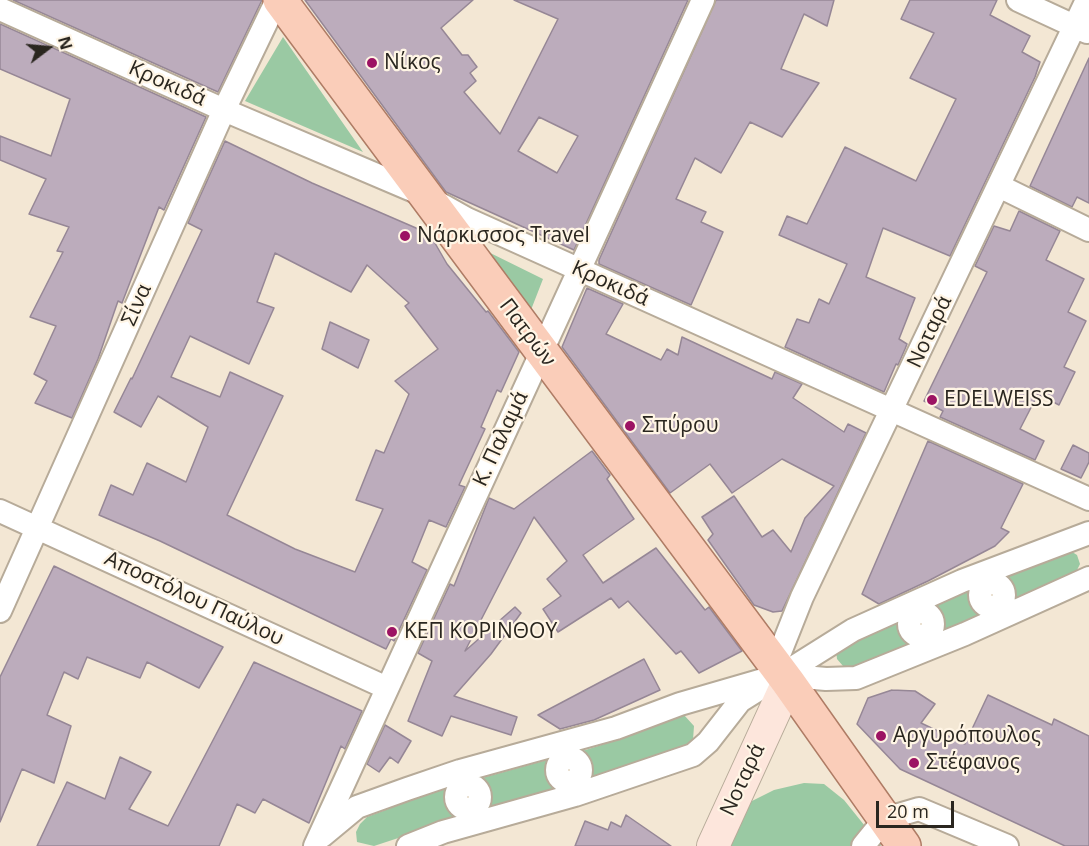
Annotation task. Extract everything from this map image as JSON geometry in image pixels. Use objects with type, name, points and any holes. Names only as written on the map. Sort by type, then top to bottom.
[{"type":"main road","name":"Πατρών","points":[[279,0],[781,674]]},
{"type":"main road","points":[[781,674],[904,846]]},
{"type":"street","name":"Σίνα","points":[[0,611],[224,110],[279,0]]},
{"type":"street","name":"Κ. Παλαμά","points":[[311,844],[387,688],[703,0]]},
{"type":"street","points":[[1018,0],[1082,30]]},
{"type":"street","name":"Νοταρά","points":[[713,846],[781,674],[802,597],[999,186],[1082,30],[1087,0]]},
{"type":"street","name":"Κροκιδά","points":[[0,9],[224,110],[426,196],[467,219],[1089,499]]},
{"type":"street","points":[[999,186],[1089,230]]},
{"type":"street","name":"Αποστόλου Παύλου","points":[[0,511],[387,688]]},
{"type":"street","points":[[408,846],[473,816],[693,755],[708,742],[740,701],[853,630],[914,608],[1089,533]]},
{"type":"street","points":[[985,578],[980,598],[984,604],[998,612]]},
{"type":"street","points":[[311,844],[357,807],[566,751],[616,728],[680,704],[781,674],[826,679],[856,678],[926,642],[1089,578]]},
{"type":"street","points":[[914,608],[909,627],[926,642]]},
{"type":"street","points":[[566,751],[558,765],[557,774],[561,780],[574,788]]},
{"type":"street","points":[[462,778],[456,800],[473,816]]},
{"type":"street","points":[[863,846],[885,819],[919,809],[1007,846]]},
{"type":"green space","points":[[283,37],[363,152],[245,101]]},
{"type":"green space","points":[[470,243],[543,279],[529,315]]},
{"type":"green space","points":[[1069,550],[1077,555],[1080,564],[1077,570],[1067,578],[1012,600],[1015,590],[1010,580],[1003,576]]},
{"type":"green space","points":[[975,587],[974,596],[984,612],[942,631],[940,617],[931,604]]},
{"type":"green space","points":[[902,616],[903,633],[913,645],[852,668],[843,666],[837,659],[836,650]]},
{"type":"green space","points":[[678,714],[684,715],[694,726],[693,740],[684,748],[587,781],[588,765],[576,753],[617,740]]},
{"type":"green space","points":[[554,758],[551,775],[563,787],[480,810],[486,790],[480,783],[471,781]]},
{"type":"green space","points":[[457,783],[452,795],[453,804],[465,816],[374,846],[357,842],[356,832],[367,817]]},
{"type":"green space","points":[[804,783],[824,784],[844,800],[881,846],[724,846],[742,806],[774,790]]},
{"type":"building","points":[[13,0],[262,0],[218,92]]},
{"type":"building","points":[[305,0],[473,0],[441,28],[462,55],[468,55],[477,67],[470,73],[476,81],[464,92],[500,134],[558,19],[514,0],[688,0],[574,250],[446,192]],"holes":[[[539,117],[578,136],[557,173],[518,151]]]},
{"type":"building","points":[[716,0],[834,0],[827,26],[804,14],[781,69],[819,83],[782,137],[750,122],[721,173],[695,158],[676,199],[706,212],[701,222],[723,232],[691,305],[599,264],[599,260]]},
{"type":"building","points":[[910,0],[997,0],[990,15],[1030,36],[1022,52],[1040,62],[950,256],[883,228],[866,277],[915,298],[899,339],[907,344],[884,392],[785,347],[797,319],[809,323],[819,299],[829,304],[847,264],[779,235],[787,216],[807,224],[845,147],[916,181],[956,99],[910,78],[934,33],[901,19]]},
{"type":"building","points":[[0,24],[206,117],[164,210],[159,207],[122,303],[118,301],[98,359],[72,418],[35,403],[47,381],[34,374],[56,326],[30,317],[63,252],[57,251],[69,227],[29,214],[46,179],[0,160],[0,136],[51,156],[70,99],[0,69]]},
{"type":"building","points":[[1089,58],[1089,203],[1077,197],[1072,207],[1030,186]]},
{"type":"building","points":[[225,141],[312,183],[416,228],[432,238],[447,264],[486,312],[488,311],[519,352],[501,392],[497,390],[481,427],[485,429],[459,485],[465,487],[446,527],[429,520],[412,562],[427,570],[394,641],[391,639],[386,649],[160,541],[99,515],[111,485],[133,495],[147,463],[186,482],[208,427],[158,396],[141,427],[114,412],[132,379],[202,230],[188,223]],"holes":[[[275,253],[351,292],[367,265],[409,303],[405,306],[438,349],[395,381],[409,394],[384,453],[376,450],[356,500],[383,509],[355,572],[295,549],[227,515],[283,396],[230,372],[220,397],[171,377],[190,336],[249,364],[274,308],[257,302]]]},
{"type":"building","points":[[1019,211],[1060,231],[1046,260],[1084,279],[1068,312],[1086,321],[1064,367],[1075,372],[1059,405],[1038,394],[1020,429],[1044,441],[1035,460],[940,417],[943,411],[924,401],[987,272],[975,266],[994,226],[1010,231]]},
{"type":"building","points":[[587,288],[623,304],[606,334],[661,360],[667,349],[678,355],[682,337],[772,379],[775,372],[802,384],[793,398],[844,432],[848,424],[866,433],[782,611],[773,612],[754,605],[708,540],[713,534],[702,517],[734,496],[762,537],[773,530],[791,552],[805,518],[834,486],[782,459],[732,493],[710,464],[670,493],[562,347]]},
{"type":"building","points":[[330,322],[369,340],[358,368],[322,349]]},
{"type":"building","points":[[928,441],[1023,484],[1001,528],[1009,532],[995,546],[879,604],[862,594]]},
{"type":"building","points":[[1073,445],[1089,453],[1089,462],[1081,478],[1061,469]]},
{"type":"building","points":[[592,451],[610,475],[607,479],[634,519],[583,555],[603,583],[656,548],[705,610],[709,607],[742,651],[699,673],[681,651],[676,654],[628,601],[619,608],[611,598],[558,632],[543,609],[561,596],[547,579],[567,561],[534,517],[465,651],[515,607],[521,613],[491,654],[454,696],[517,717],[511,735],[451,716],[442,736],[408,721],[432,661],[418,653],[450,584],[454,586],[489,498],[514,509]]},
{"type":"building","points":[[54,566],[223,647],[199,688],[147,662],[140,678],[87,657],[78,679],[64,672],[47,715],[71,726],[54,783],[22,769],[0,822],[0,677]]},
{"type":"building","points":[[644,659],[660,690],[594,720],[560,729],[538,715]]},
{"type":"building","points":[[254,662],[362,711],[345,749],[341,746],[309,823],[263,799],[255,813],[237,804],[219,846],[37,846],[67,782],[105,799],[120,757],[151,772],[129,809],[168,826]]},
{"type":"building","points":[[892,690],[915,691],[935,704],[921,723],[965,744],[988,695],[1052,725],[1054,719],[1089,736],[1089,846],[1065,846],[900,769],[857,724],[868,698]]},
{"type":"building","points":[[385,725],[411,741],[398,763],[390,757],[379,772],[367,764]]},
{"type":"building","points":[[626,815],[671,846],[575,846],[585,821],[608,830],[611,822],[621,827]]},
{"type":"place","name":"Νίκος","points":[[372,63]]},
{"type":"place","name":"Νάρκισσος Travel","points":[[405,236]]},
{"type":"place","name":"EDELWEISS","points":[[932,400]]},
{"type":"place","name":"Σπύρου","points":[[630,426]]},
{"type":"place","name":"ΚΕΠ ΚΟΡΙΝΘΟΥ","points":[[392,632]]},
{"type":"place","name":"Αργυρόπουλος","points":[[881,736]]},
{"type":"place","name":"Στέφανος","points":[[914,763]]}]
